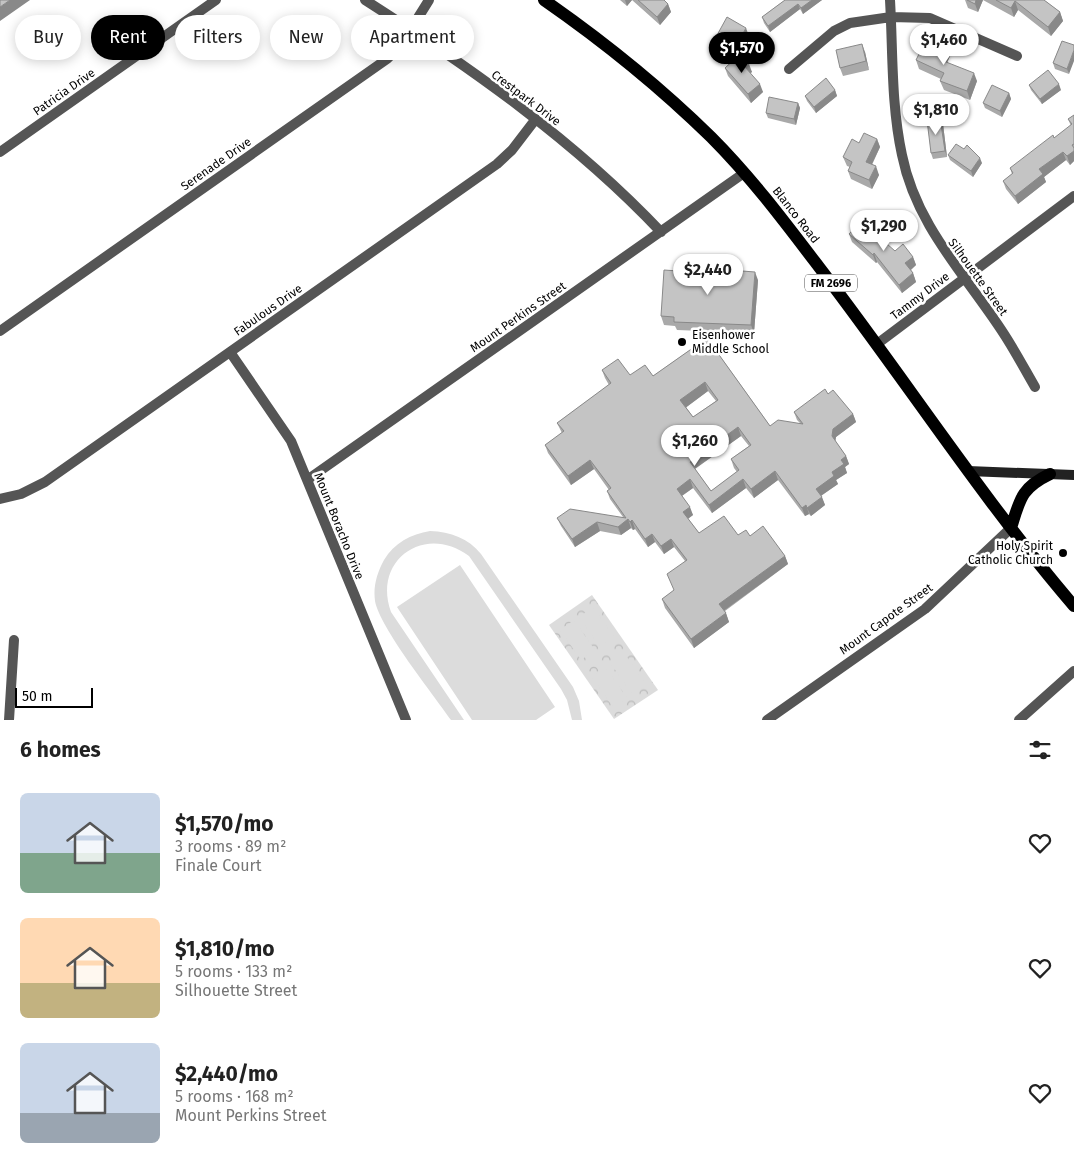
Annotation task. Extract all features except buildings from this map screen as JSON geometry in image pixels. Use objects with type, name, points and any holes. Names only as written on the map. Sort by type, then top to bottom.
[{"type":"main road","name":"Blanco Road","points":[[544,0],[574,21],[656,88],[711,137],[744,173],[806,248],[968,471],[1074,606]]},
{"type":"main road","points":[[1011,528],[1020,497],[1036,481],[1050,474]]},
{"type":"street","name":"Patricia Drive","points":[[0,152],[216,0]]},
{"type":"street","name":"Crestpark Drive","points":[[365,0],[388,15]]},
{"type":"street","name":"Serenade Drive","points":[[419,15],[429,0]]},
{"type":"street","name":"Silhouette Street","points":[[890,0],[902,155],[911,186],[933,234],[1002,331],[1035,386]]},
{"type":"street","points":[[789,68],[834,31],[850,23],[891,17],[930,18],[1017,56]]},
{"type":"street","name":"Serenade Drive","points":[[0,331],[387,60]]},
{"type":"street","name":"Crestpark Drive","points":[[453,60],[535,120],[621,191],[660,232]]},
{"type":"street","name":"Fabulous Drive","points":[[0,499],[21,494],[45,482],[497,164],[512,150],[535,120]]},
{"type":"street","name":"Mount Perkins Street","points":[[307,480],[744,173]]},
{"type":"street","name":"Tammy Drive","points":[[877,344],[1074,196]]},
{"type":"street","name":"Mount Boracho Drive","points":[[230,352],[291,441],[406,720]]},
{"type":"street","points":[[968,471],[1074,476]]},
{"type":"street","name":"Mount Capote Street","points":[[766,720],[925,609],[1011,528]]},
{"type":"street","points":[[9,720],[14,640]]},
{"type":"street","points":[[1019,720],[1074,671]]},
{"type":"green space","points":[[430,531],[445,533],[465,540],[481,554],[573,687],[579,701],[582,720],[572,720],[567,700],[561,689],[469,556],[452,547],[436,544],[420,546],[406,552],[396,563],[389,577],[387,593],[391,612],[464,720],[451,720],[396,644],[379,613],[375,601],[376,580],[388,554],[404,540],[416,534]]},
{"type":"green space","points":[[460,565],[555,707],[536,720],[472,720],[397,607]]},
{"type":"green space","points":[[592,595],[658,690],[614,719],[549,625]]},
{"type":"green space","points":[[593,607],[614,637],[600,647],[579,617]]},
{"type":"green space","points":[[574,620],[595,650],[581,660],[560,630]]},
{"type":"green space","points":[[625,654],[646,685],[632,694],[611,664]]},
{"type":"green space","points":[[606,668],[627,698],[613,707],[592,677]]},
{"type":"place","name":"Eisenhower Middle School","points":[[682,342]]},
{"type":"place","name":"Holy Spirit Catholic Church","points":[[1063,553]]}]
